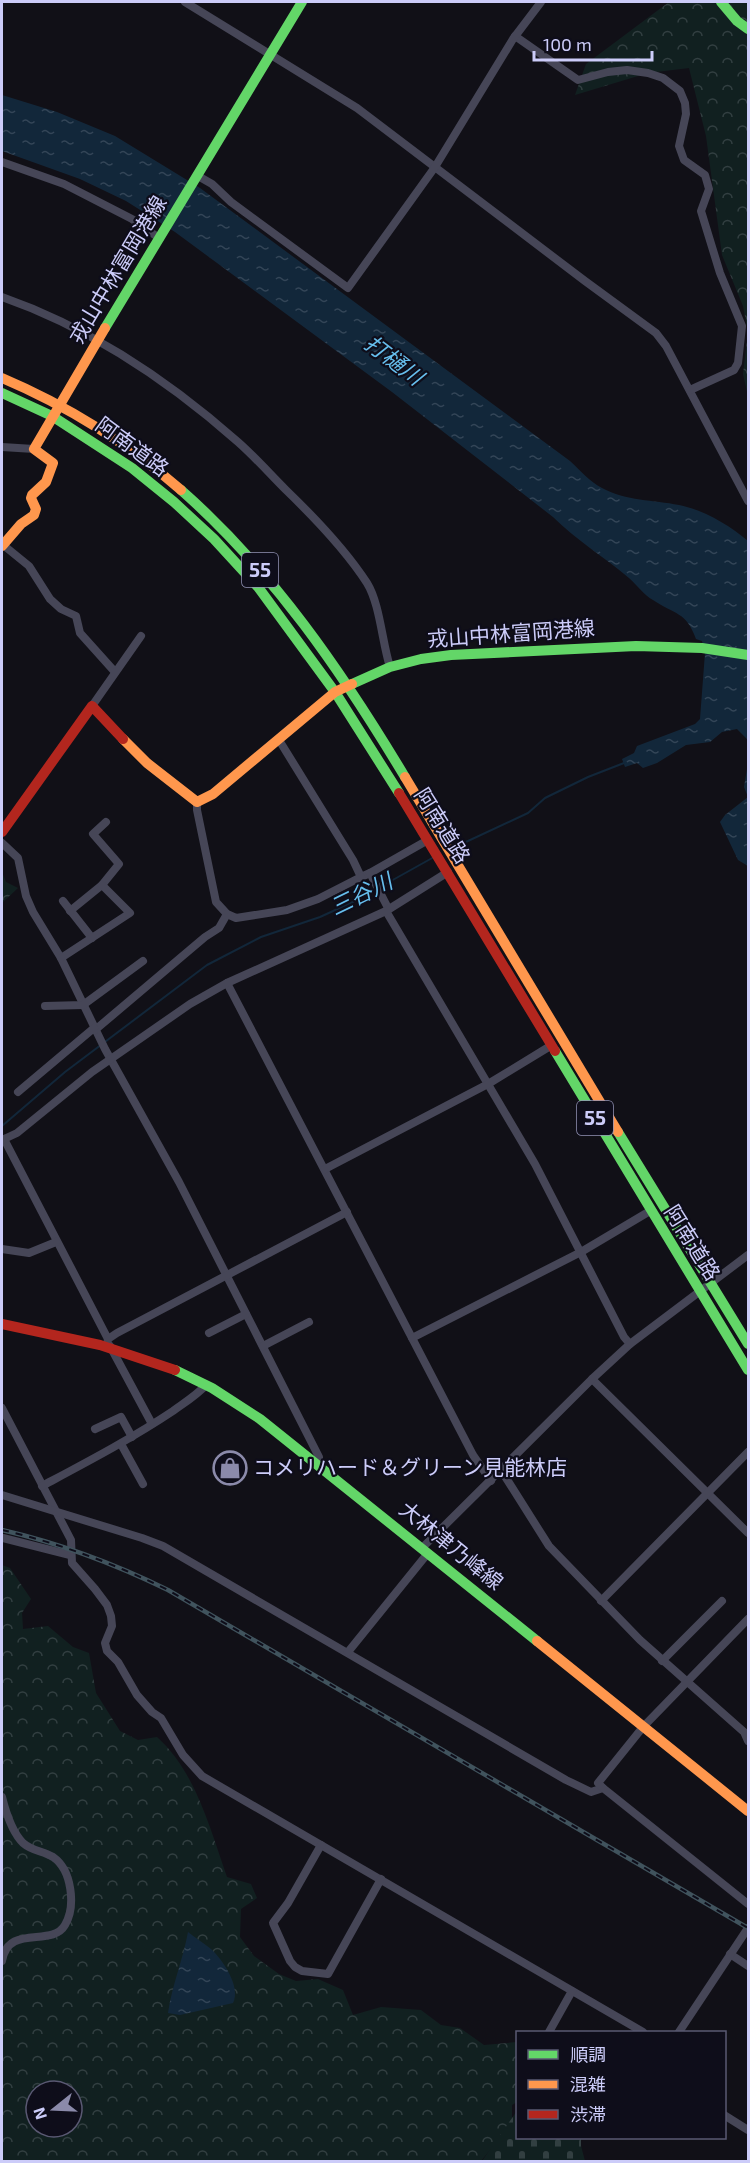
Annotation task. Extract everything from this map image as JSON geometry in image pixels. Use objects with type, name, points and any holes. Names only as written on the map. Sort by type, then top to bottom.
[{"type":"main road","name":"戎山中林富岡港線","points":[[34,449],[302,2]]},
{"type":"main road","points":[[721,2],[737,21],[748,28]]},
{"type":"main road","name":"阿南道路","points":[[2,378],[59,404],[138,456],[178,488],[220,527],[267,578],[348,686],[374,726],[748,1344]]},
{"type":"main road","name":"阿南道路","points":[[2,393],[52,416],[132,468],[214,539],[258,587],[336,692],[446,869],[650,1211],[748,1370]]},
{"type":"main road","points":[[2,545],[21,524],[34,515],[36,509],[32,495],[46,482],[49,475],[53,463],[34,449]]},
{"type":"main road","name":"戎山中林富岡港線","points":[[197,802],[213,794],[336,692],[390,667],[421,659],[452,655],[636,646],[702,648],[748,656]]},
{"type":"main road","points":[[2,832],[92,706],[147,763],[197,802]]},
{"type":"main road","name":"大林津乃峰線","points":[[2,1324],[108,1343],[206,1385],[258,1417],[748,1812]]},
{"type":"street","points":[[185,2],[357,108],[656,333],[666,346],[748,501]]},
{"type":"street","points":[[196,178],[212,184],[231,202],[348,288],[435,167],[515,36],[541,2]]},
{"type":"street","points":[[515,36],[578,80],[608,72],[627,70],[663,78],[680,91],[686,114],[679,146],[684,160],[705,174],[709,189],[701,211],[720,273],[742,326],[738,363],[734,370],[690,390]]},
{"type":"street","points":[[2,162],[64,184],[160,236]]},
{"type":"street","points":[[2,297],[98,341],[181,396],[239,442],[303,507],[342,551],[367,584],[390,667]]},
{"type":"street","points":[[2,447],[34,449]]},
{"type":"street","points":[[2,545],[29,566],[50,599],[61,609],[76,616],[80,633],[115,672]]},
{"type":"street","points":[[92,706],[141,636]]},
{"type":"street","points":[[279,740],[353,860],[361,877]]},
{"type":"street","points":[[197,802],[216,902],[227,914],[236,918],[287,910],[318,899],[361,877],[372,876],[428,841]]},
{"type":"street","points":[[70,910],[102,885],[119,864],[93,834],[105,822]]},
{"type":"street","points":[[2,843],[18,858],[26,896],[33,912],[61,958],[110,1060],[155,1138],[263,1346],[319,1457],[319,1465]]},
{"type":"street","points":[[152,1424],[3,1140],[17,1133],[92,1072],[190,1005],[228,983],[386,907],[446,869]]},
{"type":"street","points":[[372,876],[386,907],[536,1164],[624,1337],[630,1344]]},
{"type":"street","points":[[61,958],[130,913],[102,885]]},
{"type":"street","points":[[63,901],[92,938]]},
{"type":"street","points":[[18,1092],[96,1031],[205,937],[219,928],[227,914]]},
{"type":"street","points":[[45,1006],[83,1005],[143,961]]},
{"type":"street","points":[[228,983],[473,1455],[490,1481]]},
{"type":"street","points":[[325,1169],[488,1084],[552,1045]]},
{"type":"street","points":[[412,1338],[581,1252],[650,1211]]},
{"type":"street","points":[[108,1343],[226,1275],[347,1212]]},
{"type":"street","points":[[2,1249],[29,1253],[56,1242]]},
{"type":"street","points":[[348,1652],[425,1550],[592,1379],[630,1344],[748,1255]]},
{"type":"street","points":[[209,1333],[246,1314]]},
{"type":"street","points":[[263,1346],[309,1322]]},
{"type":"street","points":[[592,1379],[748,1533]]},
{"type":"street","points":[[42,1486],[121,1444],[202,1390],[206,1385]]},
{"type":"street","points":[[2,1408],[71,1540],[72,1563],[107,1605],[112,1626],[105,1643],[107,1652],[118,1662],[136,1695],[161,1718],[183,1755],[202,1776],[641,2031]]},
{"type":"street","points":[[95,1428],[120,1417],[132,1437]]},
{"type":"street","points":[[121,1444],[143,1484]]},
{"type":"street","points":[[601,1601],[748,1452]]},
{"type":"street","points":[[501,1470],[549,1546],[601,1601],[685,1683],[744,1732],[748,1741]]},
{"type":"street","points":[[2,1495],[163,1546],[575,1785],[591,1792],[603,1788]]},
{"type":"street","points":[[3,1538],[70,1555]]},
{"type":"street","points":[[662,1661],[723,1600]]},
{"type":"street","points":[[748,1619],[643,1727],[598,1783],[748,1904]]},
{"type":"street","points":[[2,1797],[17,1835],[30,1848],[47,1854],[60,1863],[69,1879],[70,1888],[67,1918],[63,1928],[52,1933],[12,1942],[6,1948],[2,1961]]},
{"type":"street","points":[[321,1845],[288,1903],[273,1923],[290,1961],[302,1971],[328,1974],[381,1879]]},
{"type":"street","points":[[680,2031],[748,1928]]},
{"type":"street","points":[[730,1954],[748,1966]]},
{"type":"street","points":[[550,2031],[572,1991]]},
{"type":"street","points":[[726,2116],[748,2130]]},
{"type":"green space","points":[[669,2],[748,2],[748,332],[743,306],[722,255],[706,136],[689,68],[648,73],[575,95],[586,64]]},
{"type":"green space","points":[[748,332],[748,396],[743,374]]},
{"type":"green space","points":[[2,872],[6,882],[18,888],[2,903]]},
{"type":"green space","points":[[2,1565],[10,1568],[31,1599],[22,1613],[23,1629],[48,1626],[73,1647],[89,1653],[96,1693],[120,1731],[138,1740],[157,1737],[182,1767],[208,1821],[227,1877],[251,1884],[257,1898],[241,1909],[240,1937],[254,1956],[279,1974],[296,1981],[318,1979],[343,1990],[353,2015],[381,2007],[421,2010],[441,2025],[460,2028],[484,2045],[516,2042],[516,2103],[512,2105],[512,2123],[481,2161],[2,2161]]},
{"type":"green space","points":[[516,2112],[516,2139],[581,2139],[585,2161],[482,2161]]},
{"type":"water","name":"打樋川","points":[[2,95],[57,112],[115,136],[200,188],[570,461],[598,485],[620,495],[698,510],[733,529],[748,541],[748,740],[737,729],[722,732],[710,742],[686,745],[657,763],[643,768],[637,763],[625,767],[622,759],[634,753],[637,746],[695,724],[700,719],[705,653],[702,641],[696,639],[684,618],[650,598],[629,578],[553,517],[392,392],[175,232],[126,201],[80,179],[2,151]]},
{"type":"water","points":[[748,763],[748,797],[744,787]]},
{"type":"water","points":[[748,797],[748,866],[738,860],[720,822],[725,815]]},
{"type":"water","points":[[188,1932],[211,1949],[221,1960],[235,1989],[233,2003],[180,2015],[168,2013]]},
{"type":"waterway","name":"三谷川","points":[[453,848],[528,813],[545,798],[624,763]]},
{"type":"waterway","name":"三谷川","points":[[2,1126],[65,1072],[207,965],[261,937],[320,917],[355,901],[434,857]]},
{"type":"railway","points":[[2,1530],[86,1555],[168,1590],[748,1928]]},
{"type":"traffic: fast","points":[[105,328],[302,2]]},
{"type":"traffic: fast","points":[[721,2],[737,21],[748,29]]},
{"type":"traffic: fast","points":[[2,393],[52,416],[132,468],[214,539],[258,587],[335,692],[399,793]]},
{"type":"traffic: fast","points":[[181,490],[246,554],[304,624],[331,661],[405,777]]},
{"type":"traffic: fast","points":[[352,684],[390,667],[421,659],[451,655],[636,646],[702,648],[748,655]]},
{"type":"traffic: fast","points":[[555,1051],[748,1370]]},
{"type":"traffic: fast","points":[[618,1132],[748,1344]]},
{"type":"traffic: fast","points":[[175,1370],[212,1388],[260,1419],[537,1641]]},
{"type":"traffic: slow","points":[[2,546],[21,524],[34,515],[36,509],[32,495],[46,482],[53,463],[34,449],[105,328]]},
{"type":"traffic: slow","points":[[2,378],[96,427],[140,457],[181,490]]},
{"type":"traffic: slow","points":[[123,739],[147,763],[197,802],[213,794],[335,692],[352,684]]},
{"type":"traffic: slow","points":[[405,777],[618,1132]]},
{"type":"traffic: slow","points":[[537,1641],[748,1811]]},
{"type":"traffic: jam","points":[[2,832],[92,706],[123,739]]},
{"type":"traffic: jam","points":[[399,793],[555,1051]]},
{"type":"traffic: jam","points":[[2,1324],[100,1345],[175,1370]]},
{"type":"place","name":"コメリハード＆グリーン見能林店","points":[[230,1468]]}]
